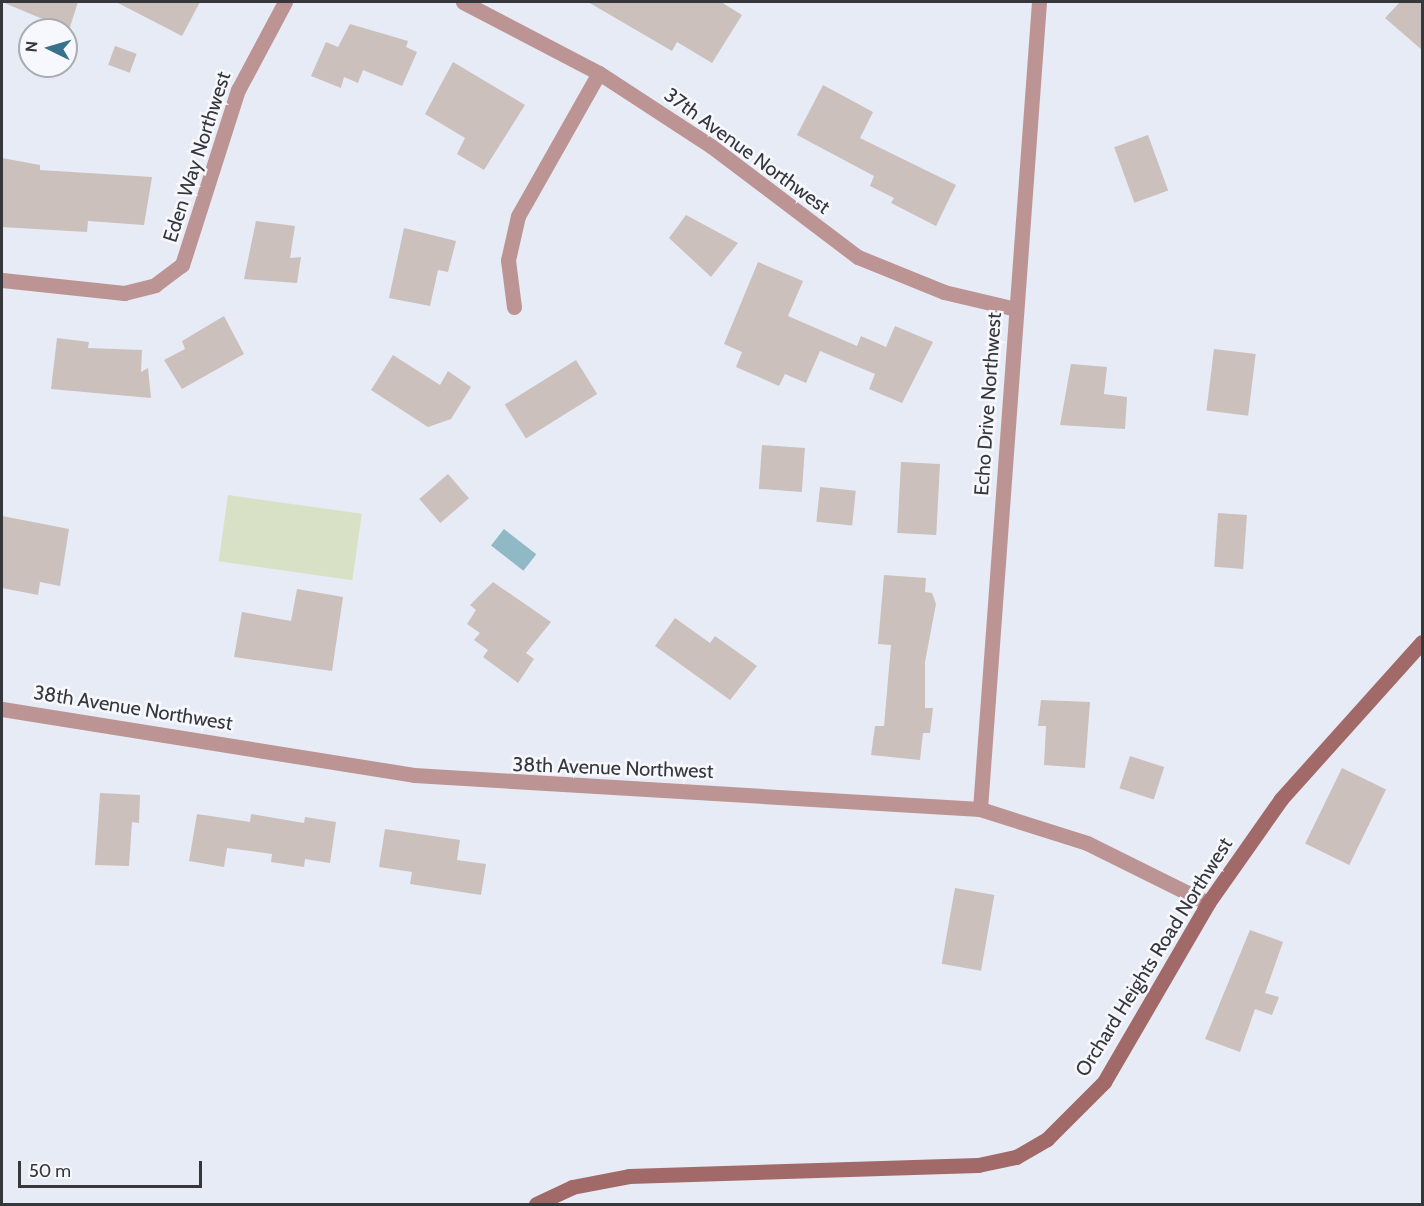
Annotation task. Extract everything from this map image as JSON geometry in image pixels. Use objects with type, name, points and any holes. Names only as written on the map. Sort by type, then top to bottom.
[{"type":"street","name":"Eden Way Northwest","points":[[2,280],[124,293],[155,285],[182,265],[193,242],[238,90],[285,2]]},
{"type":"street","name":"37th Avenue Northwest","points":[[463,2],[599,73],[711,146],[858,257],[944,292],[1016,309]]},
{"type":"street","name":"Echo Drive Northwest","points":[[980,809],[1040,2]]},
{"type":"street","points":[[514,307],[508,260],[518,216],[599,73]]},
{"type":"street","name":"Orchard Heights Road Northwest","points":[[536,1204],[572,1187],[629,1176],[978,1165],[1016,1157],[1077,1114],[1104,1082],[1208,903],[1281,799],[1422,642]]},
{"type":"street","name":"38th Avenue Northwest","points":[[2,709],[436,778],[980,809],[1087,843],[1208,903]]},
{"type":"green space","points":[[228,495],[362,514],[352,580],[219,561]]},
{"type":"water","points":[[504,529],[536,554],[523,571],[491,546]]},
{"type":"building","points":[[2,2],[78,2],[73,18],[40,18]]},
{"type":"building","points":[[116,2],[200,2],[182,36]]},
{"type":"building","points":[[588,2],[721,2],[742,15],[712,63],[677,42],[672,51]]},
{"type":"building","points":[[1400,2],[1422,2],[1422,50],[1385,18]]},
{"type":"building","points":[[350,24],[408,41],[406,47],[417,52],[402,86],[363,70],[358,83],[344,77],[341,88],[311,76],[326,42],[338,47]]},
{"type":"building","points":[[115,46],[137,54],[130,73],[108,65]]},
{"type":"building","points":[[453,62],[525,105],[484,170],[457,154],[465,138],[425,114]]},
{"type":"building","points":[[823,85],[873,112],[860,138],[956,185],[936,226],[891,203],[894,198],[870,186],[874,176],[797,135]]},
{"type":"building","points":[[1148,135],[1168,190],[1134,203],[1114,147]]},
{"type":"building","points":[[2,158],[40,165],[40,170],[152,177],[144,225],[88,221],[87,232],[2,227]]},
{"type":"building","points":[[686,215],[738,243],[711,277],[669,238]]},
{"type":"building","points":[[256,221],[295,226],[290,258],[301,257],[297,283],[244,279]]},
{"type":"building","points":[[404,228],[456,241],[448,272],[438,270],[430,306],[389,298]]},
{"type":"building","points":[[758,262],[803,281],[788,316],[857,346],[861,336],[886,347],[895,326],[933,342],[902,403],[869,389],[875,374],[820,351],[806,383],[785,374],[779,386],[736,367],[742,352],[724,344]]},
{"type":"building","points":[[224,316],[244,354],[182,389],[164,360],[185,349],[182,341]]},
{"type":"building","points":[[57,338],[89,342],[88,348],[142,350],[141,372],[148,368],[151,398],[51,389]]},
{"type":"building","points":[[1214,349],[1256,354],[1248,416],[1206,411]]},
{"type":"building","points":[[393,355],[440,385],[448,371],[471,387],[451,419],[428,427],[371,390]]},
{"type":"building","points":[[576,360],[597,394],[526,438],[505,405]]},
{"type":"building","points":[[1071,364],[1107,367],[1104,394],[1127,397],[1125,429],[1060,425]]},
{"type":"building","points":[[762,445],[805,448],[802,492],[759,489]]},
{"type":"building","points":[[901,462],[940,464],[936,535],[897,533]]},
{"type":"building","points":[[448,474],[469,498],[440,523],[419,499]]},
{"type":"building","points":[[820,487],[856,491],[852,526],[816,522]]},
{"type":"building","points":[[1218,513],[1247,515],[1243,569],[1214,567]]},
{"type":"building","points":[[2,516],[69,529],[60,586],[40,582],[38,595],[2,588]]},
{"type":"building","points":[[884,575],[926,578],[925,592],[932,593],[936,604],[925,662],[925,708],[933,708],[930,733],[923,733],[920,760],[871,755],[875,726],[884,726],[891,645],[878,644]]},
{"type":"building","points":[[493,582],[551,622],[526,653],[534,659],[518,683],[483,657],[488,650],[474,640],[480,633],[467,624],[476,610],[470,605]]},
{"type":"building","points":[[297,589],[343,597],[332,671],[234,657],[242,612],[291,621]]},
{"type":"building","points":[[675,618],[710,643],[715,636],[757,666],[730,700],[655,646]]},
{"type":"building","points":[[1041,700],[1090,702],[1085,768],[1044,765],[1046,726],[1038,726]]},
{"type":"building","points":[[1130,756],[1164,767],[1154,799],[1119,788]]},
{"type":"building","points":[[1342,768],[1386,789],[1349,865],[1305,843]]},
{"type":"building","points":[[100,793],[140,795],[139,823],[132,822],[129,866],[95,865]]},
{"type":"building","points":[[197,814],[250,822],[251,814],[304,823],[305,817],[336,822],[330,863],[305,859],[304,867],[271,862],[272,854],[227,848],[224,867],[189,861]]},
{"type":"building","points":[[385,829],[460,840],[457,860],[486,864],[481,895],[410,884],[412,872],[379,867]]},
{"type":"building","points":[[955,888],[994,895],[981,971],[942,964]]},
{"type":"building","points":[[1250,930],[1283,942],[1265,993],[1279,997],[1272,1015],[1255,1009],[1240,1052],[1205,1039]]}]
